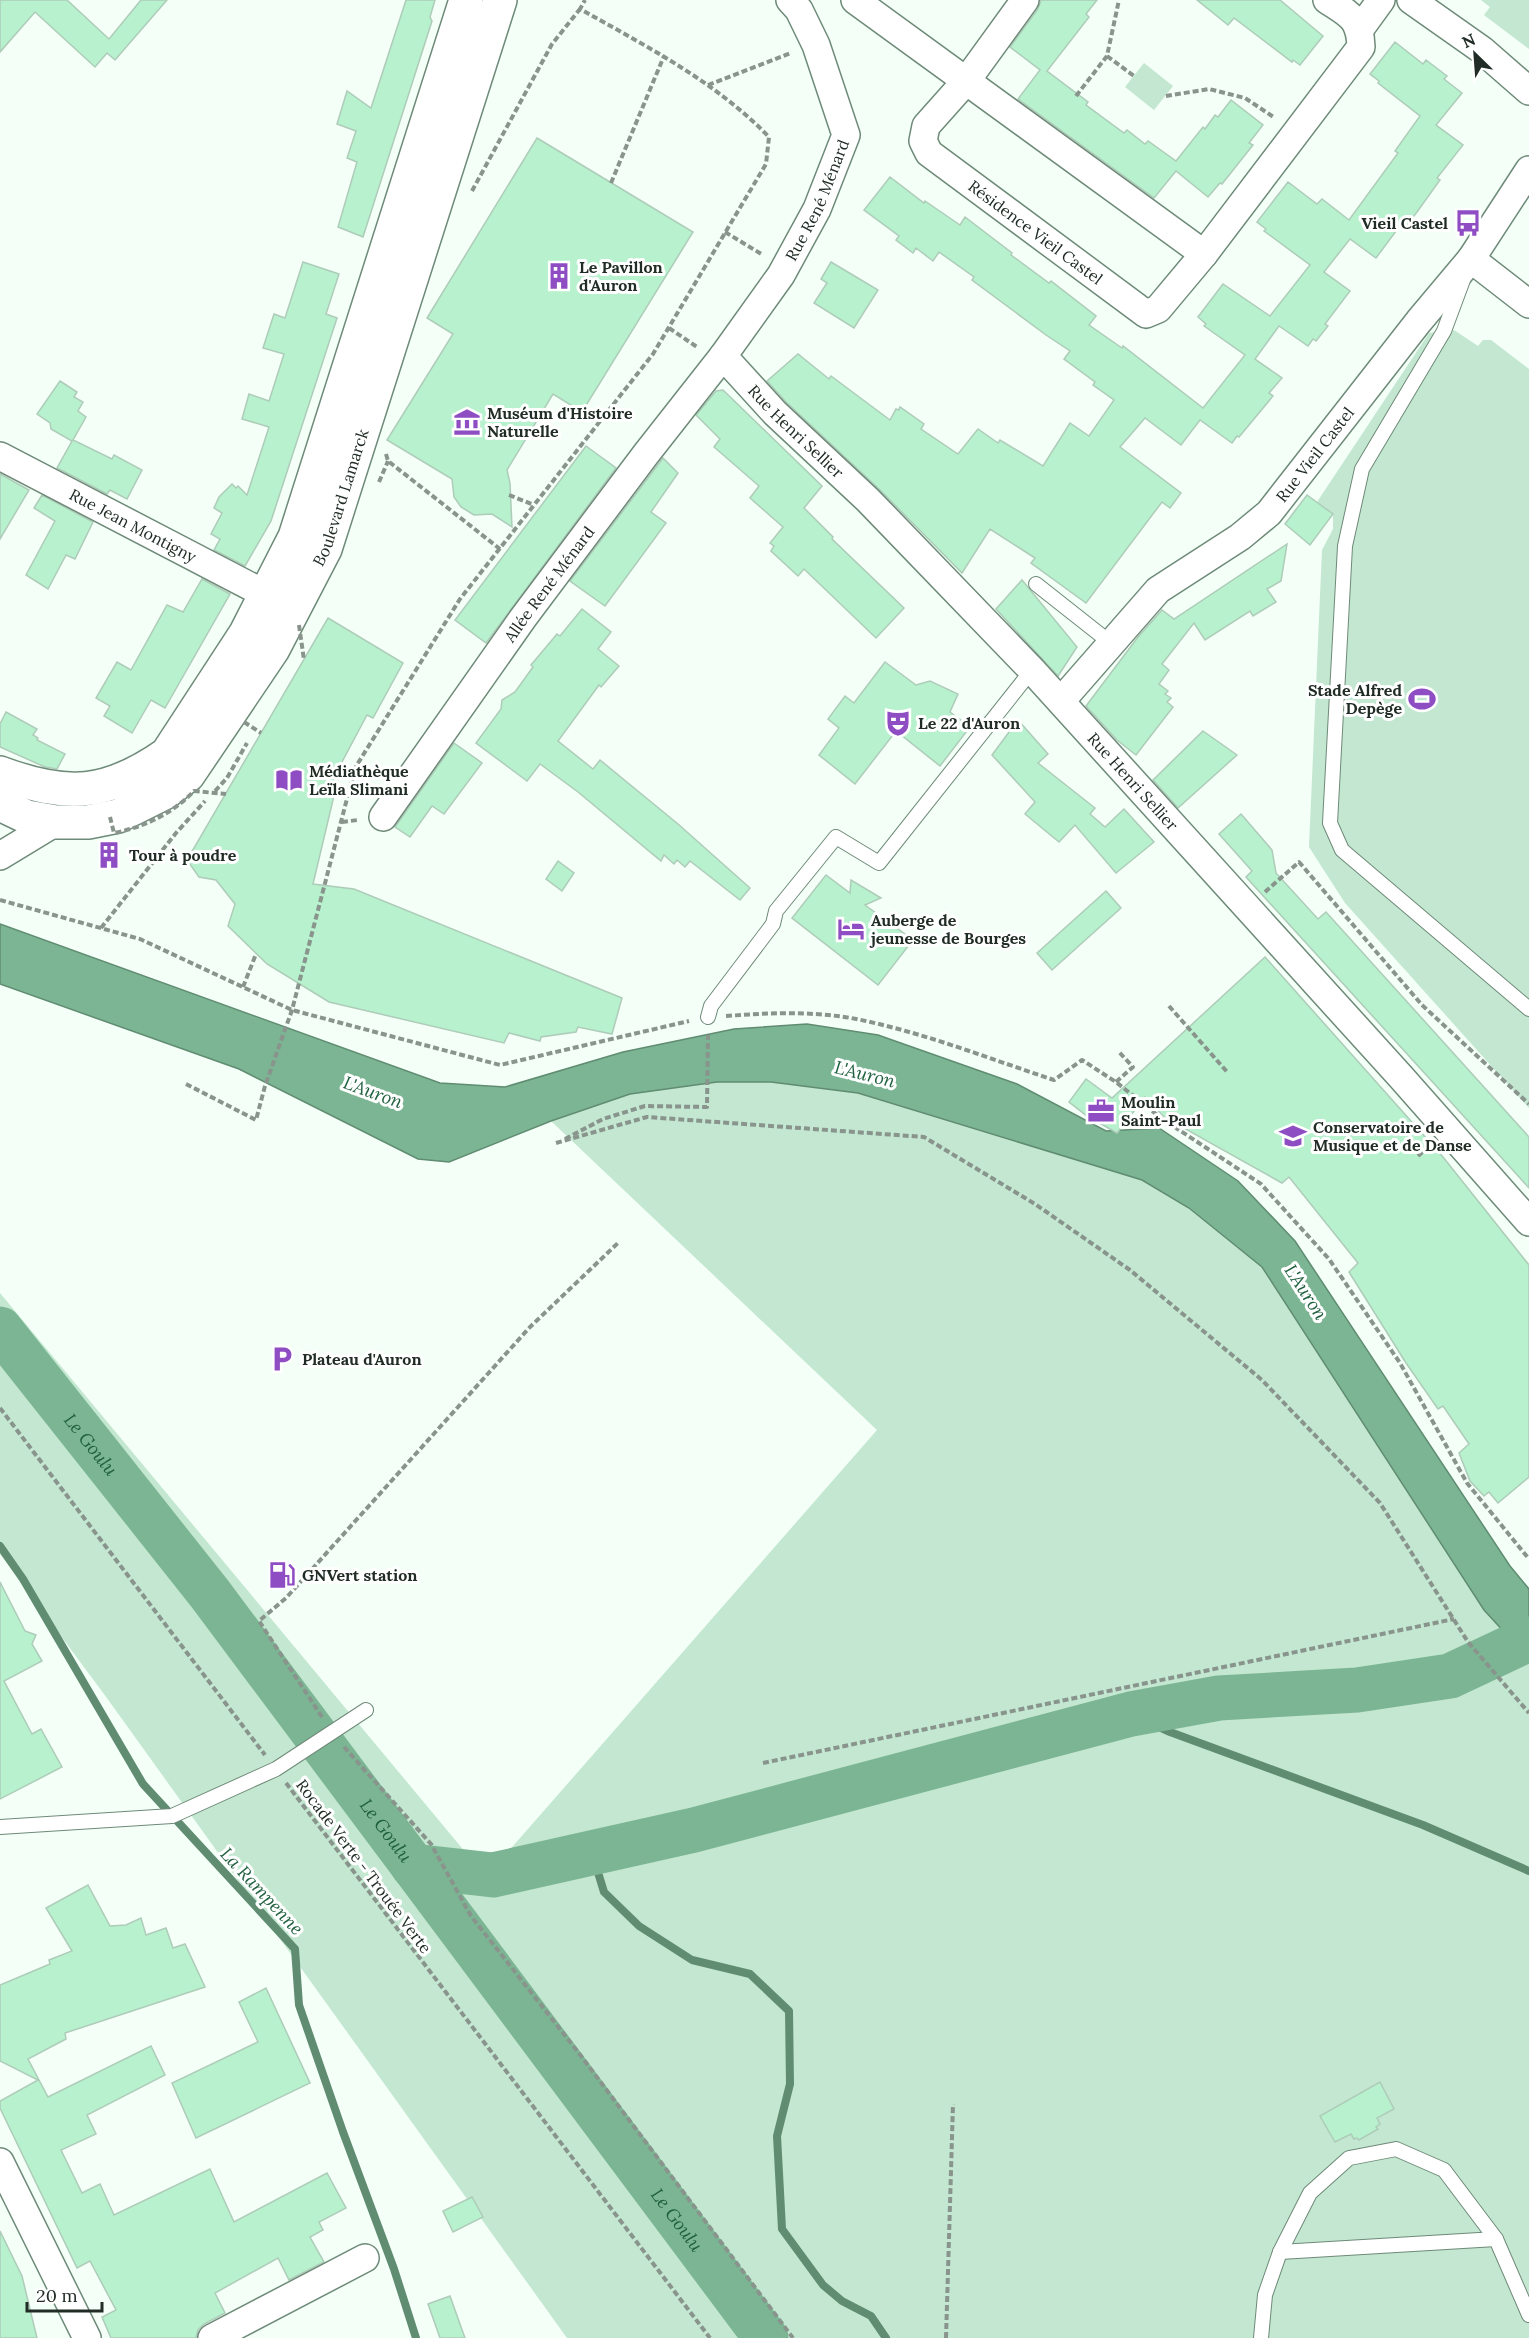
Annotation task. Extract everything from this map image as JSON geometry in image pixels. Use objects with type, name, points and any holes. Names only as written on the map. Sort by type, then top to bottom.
[{"type":"main road","name":"Boulevard Lamarck","points":[[0,773],[34,785],[85,790],[108,785],[149,767],[167,754],[246,633],[295,537],[466,0]]},
{"type":"main road","name":"Boulevard Lamarck","points":[[0,804],[27,817],[56,822],[88,822],[142,806],[166,792],[188,775],[273,649],[325,549],[500,0]]},
{"type":"street","name":"Rue René Ménard","points":[[723,356],[785,267],[817,209],[846,135],[816,45],[800,10],[790,0]]},
{"type":"street","points":[[855,0],[1204,254]]},
{"type":"street","name":"Résidence Vieil Castel","points":[[1025,0],[967,80],[926,126],[923,141],[929,153],[1146,314],[1158,309],[1204,254],[1362,47],[1360,28],[1382,0]]},
{"type":"street","points":[[1328,0],[1352,17],[1360,28]]},
{"type":"street","points":[[1412,0],[1482,50],[1529,91]]},
{"type":"street","name":"Rue Vieil Castel","points":[[1061,701],[1158,590],[1240,537],[1269,513],[1419,321],[1471,259],[1529,170]]},
{"type":"street","points":[[1471,259],[1529,304]]},
{"type":"street","name":"Rue Henri Sellier","points":[[723,356],[775,413],[868,500],[1061,701],[1529,1222]]},
{"type":"street","name":"Allée René Ménard","points":[[383,817],[537,599],[646,453],[723,356]]},
{"type":"street","name":"Rue Jean Montigny","points":[[0,456],[265,594]]},
{"type":"street","points":[[0,856],[56,822]]},
{"type":"street","points":[[0,2162],[87,2338]]},
{"type":"street","points":[[212,2338],[365,2258]]},
{"type":"lane","points":[[1471,259],[1444,331],[1362,469],[1345,546],[1330,823],[1342,850],[1529,1009]]},
{"type":"lane","points":[[1036,584],[1112,644]]},
{"type":"lane","points":[[708,1017],[711,1006],[773,924],[776,910],[836,837],[879,863],[1032,670]]},
{"type":"lane","points":[[0,1827],[172,1816],[276,1769],[366,1710]]},
{"type":"lane","points":[[1261,2338],[1265,2295],[1280,2252],[1310,2193],[1349,2158],[1396,2149],[1444,2170],[1496,2239],[1529,2315]]},
{"type":"lane","points":[[1280,2252],[1496,2239]]},
{"type":"path","points":[[470,196],[552,44],[585,0]]},
{"type":"path","points":[[1076,96],[1107,56],[1119,0]]},
{"type":"path","points":[[186,1084],[256,1120],[265,1086],[292,1010],[355,768],[460,599],[653,354],[766,164],[769,137],[752,118],[664,56],[580,9]]},
{"type":"path","points":[[611,183],[664,56]]},
{"type":"path","points":[[1107,56],[1134,76]]},
{"type":"path","points":[[707,85],[775,58]]},
{"type":"path","points":[[1166,96],[1209,90],[1245,98],[1296,133]]},
{"type":"path","points":[[725,232],[785,267]]},
{"type":"path","points":[[669,328],[694,345]]},
{"type":"path","points":[[384,452],[388,461],[500,549]]},
{"type":"path","points":[[509,495],[534,505]]},
{"type":"path","points":[[299,625],[304,660]]},
{"type":"path","points":[[244,722],[261,733]]},
{"type":"path","points":[[110,817],[114,833],[146,824],[184,801],[194,791],[226,794]]},
{"type":"path","points":[[1247,908],[1299,862],[1422,1005],[1529,1104]]},
{"type":"path","points":[[0,900],[140,939],[292,1010],[500,1065],[708,1017],[789,1012],[850,1018],[919,1035],[1054,1080],[1082,1060],[1116,1082],[1161,1118],[1261,1184],[1329,1259],[1400,1363],[1467,1482],[1529,1559]]},
{"type":"path","points":[[243,987],[256,954]]},
{"type":"path","points":[[1169,1006],[1228,1073]]},
{"type":"path","points":[[708,1039],[707,1107],[645,1106],[603,1119],[556,1143],[647,1117],[924,1137],[1035,1204],[1130,1270],[1262,1380],[1380,1503],[1483,1660],[1529,1713]]},
{"type":"path","points":[[1116,1082],[1133,1067],[1119,1052]]},
{"type":"path","points":[[619,1242],[530,1327],[285,1598],[260,1621],[332,1734],[431,1845],[471,1916],[578,2052],[793,2338]]},
{"type":"path","name":"Rocade Verte - Trouée Verte","points":[[0,1408],[710,2338]]},
{"type":"path","points":[[763,1763],[1454,1619]]},
{"type":"path","points":[[946,2338],[953,2104]]},
{"type":"shaded area","points":[[1481,0],[1529,0],[1529,49],[1484,15],[1490,7]]},
{"type":"shaded area","points":[[1144,63],[1173,86],[1154,110],[1125,87]]},
{"type":"shaded area","name":"Stade Alfred Depège","points":[[1454,330],[1478,346],[1483,340],[1491,340],[1529,369],[1529,1108],[1345,903],[1309,847],[1322,550],[1333,529],[1333,514],[1317,502],[1429,333]]},
{"type":"shaded area","points":[[717,1082],[771,1082],[858,1093],[1142,1180],[1189,1208],[1262,1267],[1484,1610],[1529,1659],[1529,2338],[567,2338],[104,1694],[0,1554],[0,1293],[486,1877],[877,1430],[551,1121],[630,1094]]},
{"type":"water","name":"L'Auron","points":[[0,924],[440,1083],[505,1087],[623,1052],[734,1029],[807,1024],[878,1035],[1017,1084],[1106,1131],[1159,1128],[1238,1181],[1295,1241],[1510,1566],[1529,1589],[1529,1659],[1484,1610],[1262,1267],[1189,1208],[1142,1180],[858,1093],[771,1082],[717,1082],[630,1094],[551,1121],[449,1162],[418,1159],[239,1069],[0,984]]},
{"type":"building","points":[[0,0],[67,0],[109,39],[141,0],[167,0],[115,60],[107,53],[95,67],[35,12],[0,52]]},
{"type":"building","points":[[406,0],[435,0],[430,17],[432,21],[363,237],[338,227],[357,162],[347,158],[356,131],[337,124],[347,91],[371,108]]},
{"type":"building","points":[[1041,0],[1097,0],[1086,14],[1089,17],[1047,71],[1088,102],[1086,105],[1124,133],[1127,130],[1145,144],[1148,141],[1176,161],[1203,127],[1205,129],[1215,115],[1218,117],[1231,100],[1263,125],[1249,143],[1253,145],[1222,184],[1220,183],[1208,197],[1176,171],[1154,198],[1018,99],[1040,70],[1010,47],[1038,9]]},
{"type":"building","points":[[1197,0],[1280,0],[1323,36],[1300,65],[1293,60],[1292,62],[1234,18],[1228,25]]},
{"type":"building","points":[[1395,42],[1423,64],[1426,60],[1447,76],[1444,79],[1462,93],[1436,125],[1463,145],[1437,178],[1440,180],[1417,212],[1406,226],[1402,223],[1376,258],[1350,239],[1324,272],[1350,291],[1325,324],[1328,326],[1316,341],[1313,339],[1308,346],[1279,326],[1255,359],[1282,378],[1269,393],[1273,396],[1239,437],[1237,436],[1232,443],[1200,420],[1181,445],[1145,418],[1120,447],[1181,493],[1170,508],[1162,502],[1086,603],[1031,563],[1035,558],[990,529],[962,573],[767,381],[798,354],[829,379],[831,376],[890,420],[896,409],[899,410],[900,407],[924,424],[921,429],[958,454],[978,429],[998,443],[1000,440],[1043,466],[1070,423],[1089,436],[1114,400],[1093,385],[1095,382],[1064,359],[1070,351],[972,280],[974,277],[939,252],[933,261],[916,248],[913,253],[896,240],[899,236],[864,210],[890,177],[924,203],[925,201],[960,225],[965,217],[1012,253],[1011,255],[1049,283],[1051,281],[1096,316],[1089,325],[1122,348],[1123,346],[1203,408],[1245,355],[1204,326],[1206,324],[1198,317],[1223,284],[1270,316],[1310,265],[1264,231],[1266,229],[1257,222],[1288,182],[1317,204],[1322,199],[1349,220],[1398,153],[1395,151],[1420,116],[1370,74]]},
{"type":"building","name":"Le Pavillon d'Auron","points":[[537,138],[693,232],[582,412],[553,394],[507,470],[510,483],[512,527],[492,514],[474,515],[461,507],[454,497],[452,479],[387,440],[453,334],[427,318]]},
{"type":"building","points":[[303,262],[339,274],[326,314],[337,318],[271,521],[245,566],[214,550],[220,539],[211,534],[222,513],[214,508],[219,497],[232,484],[236,488],[238,486],[247,495],[269,427],[242,419],[249,394],[269,401],[284,354],[263,348],[274,314],[285,318]]},
{"type":"building","points":[[831,262],[878,290],[854,328],[814,303],[827,283],[821,279]]},
{"type":"building","points":[[60,381],[77,392],[74,397],[83,402],[78,411],[86,417],[73,440],[112,459],[114,455],[142,470],[127,499],[110,490],[107,494],[57,468],[72,441],[51,429],[50,423],[37,414]]},
{"type":"building","points":[[723,390],[822,486],[804,508],[833,537],[832,539],[904,608],[876,638],[804,569],[798,576],[771,551],[774,546],[770,543],[783,527],[750,498],[759,486],[714,447],[720,439],[696,415],[716,391]]},
{"type":"building","points":[[586,446],[616,468],[486,643],[455,620]]},
{"type":"building","points":[[663,458],[678,473],[651,512],[666,523],[605,606],[570,581]]},
{"type":"building","points":[[0,474],[29,490],[0,539]]},
{"type":"building","points":[[42,495],[93,522],[75,559],[66,555],[48,589],[26,575],[55,521],[34,508]]},
{"type":"building","points":[[1307,495],[1333,514],[1310,545],[1285,524]]},
{"type":"building","points":[[1287,544],[1281,581],[1267,589],[1276,602],[1253,616],[1250,611],[1205,640],[1194,623],[1162,664],[1169,670],[1159,684],[1168,691],[1165,694],[1171,698],[1167,702],[1173,707],[1136,755],[1117,740],[1086,706],[1138,637],[1162,610],[1174,619]]},
{"type":"building","points":[[202,579],[230,594],[165,708],[151,700],[132,733],[104,716],[110,706],[96,698],[117,662],[131,670],[167,605],[183,612]]},
{"type":"building","points":[[1022,580],[1077,647],[1058,676],[996,609]]},
{"type":"building","points":[[582,609],[611,632],[598,649],[619,666],[601,687],[599,685],[558,741],[593,769],[600,760],[678,824],[750,888],[740,900],[690,861],[685,867],[677,860],[674,864],[664,855],[661,861],[578,792],[540,764],[527,781],[476,743],[501,709],[502,700],[515,692],[533,667],[531,665],[557,634],[560,636]]},
{"type":"building","points":[[328,618],[403,663],[373,718],[367,715],[342,762],[313,884],[354,889],[622,998],[612,1034],[578,1027],[576,1032],[541,1037],[540,1041],[509,1033],[504,1043],[329,1002],[267,964],[228,926],[235,904],[216,880],[199,877],[187,860]]},
{"type":"building","name":"Le 22 d'Auron","points":[[885,662],[916,685],[930,681],[958,694],[950,712],[970,727],[940,766],[896,731],[855,784],[819,755],[839,728],[828,719],[845,696],[854,703]]},
{"type":"building","points":[[6,712],[37,729],[33,735],[38,738],[37,740],[65,754],[57,769],[45,767],[0,747],[0,724]]},
{"type":"building","points":[[1018,720],[1048,754],[1038,763],[1095,808],[1090,814],[1105,827],[1124,809],[1154,842],[1116,873],[1075,825],[1059,842],[1025,814],[1035,802],[992,755]]},
{"type":"building","points":[[1203,731],[1237,755],[1178,808],[1153,780]]},
{"type":"building","points":[[454,743],[482,763],[444,814],[432,806],[410,837],[395,827]]},
{"type":"building","points":[[1241,814],[1272,850],[1276,873],[1318,919],[1326,912],[1529,1137],[1529,1188],[1246,877],[1252,871],[1219,834]]},
{"type":"building","name":"Tour à poudre","points":[[112,845],[119,849],[118,863],[103,868],[99,854],[104,846]]},
{"type":"building","points":[[558,861],[574,873],[562,891],[546,879]]},
{"type":"building","name":"Auberge de jeunesse de Bourges","points":[[826,875],[850,893],[851,880],[881,898],[865,905],[913,940],[878,985],[792,918]]},
{"type":"building","points":[[1106,891],[1121,908],[1052,970],[1037,953]]},
{"type":"building","points":[[1265,957],[1443,1157],[1529,1265],[1529,1477],[1498,1503],[1489,1492],[1484,1496],[1470,1481],[1459,1453],[1469,1444],[1443,1406],[1438,1409],[1349,1272],[1358,1263],[1289,1177],[1282,1183],[1164,1117],[1145,1097],[1117,1133],[1087,1116],[1069,1102],[1086,1079],[1112,1098]]},
{"type":"building","points":[[0,1582],[25,1631],[36,1635],[32,1644],[42,1661],[4,1681],[32,1734],[41,1729],[62,1767],[0,1799]]},
{"type":"building","points":[[88,1885],[110,1926],[126,1925],[141,1918],[146,1935],[166,1928],[173,1948],[185,1944],[205,1987],[65,2033],[66,2039],[28,2059],[48,2097],[151,2046],[165,2075],[87,2115],[96,2134],[61,2150],[82,2193],[100,2184],[114,2215],[210,2169],[234,2222],[327,2173],[346,2208],[319,2222],[323,2230],[310,2237],[324,2262],[289,2280],[278,2258],[215,2293],[225,2313],[204,2324],[198,2330],[196,2338],[111,2338],[102,2317],[116,2310],[90,2261],[77,2268],[0,2108],[0,2101],[38,2080],[0,2061],[0,1985],[50,1964],[49,1960],[72,1951],[46,1908]]},
{"type":"building","points":[[266,1988],[310,2083],[196,2138],[172,2083],[258,2042],[239,2002]]},
{"type":"building","points":[[1380,2082],[1394,2109],[1377,2118],[1380,2124],[1376,2127],[1378,2129],[1359,2140],[1354,2139],[1351,2134],[1335,2142],[1320,2116]]},
{"type":"building","points":[[472,2197],[483,2217],[453,2232],[443,2211]]},
{"type":"building","points":[[0,2231],[22,2276],[37,2338],[0,2338]]},
{"type":"building","points":[[450,2296],[465,2338],[440,2338],[428,2304]]},
{"type":"waterway","name":"Le Goulu","points":[[0,1329],[210,1594],[766,2338]]},
{"type":"waterway","name":"La Rampenne","points":[[0,1546],[23,1579],[143,1784],[295,1949],[299,2005],[394,2269],[416,2338]]},
{"type":"waterway","points":[[413,1866],[493,1875],[694,1830],[1131,1714],[1219,1698],[1357,1690],[1450,1676],[1529,1639]]},
{"type":"waterway","points":[[1131,1714],[1170,1732],[1423,1825],[1529,1871]]},
{"type":"waterway","points":[[592,1853],[604,1892],[639,1926],[692,1960],[750,1974],[789,2011],[790,2084],[777,2136],[782,2229],[823,2285],[842,2301],[871,2316],[886,2338]]},
{"type":"place","name":"Vieil Castel","points":[[1468,223]]},
{"type":"place","name":"Le Pavillon d'Auron","points":[[559,276]]},
{"type":"place","name":"Muséum d'Histoire Naturelle","points":[[467,422]]},
{"type":"place","name":"Stade Alfred Depège","points":[[1422,699]]},
{"type":"place","name":"Le 22 d'Auron","points":[[898,723]]},
{"type":"place","name":"Médiathèque Leïla Slimani","points":[[289,780]]},
{"type":"place","name":"Tour à poudre","points":[[109,855]]},
{"type":"place","name":"Auberge de jeunesse de Bourges","points":[[851,929]]},
{"type":"place","name":"Moulin Saint-Paul","points":[[1101,1111]]},
{"type":"place","name":"Conservatoire de Musique et de Danse","points":[[1293,1136]]},
{"type":"place","name":"Plateau d'Auron","points":[[282,1359]]},
{"type":"place","name":"GNVert station","points":[[282,1575]]}]
